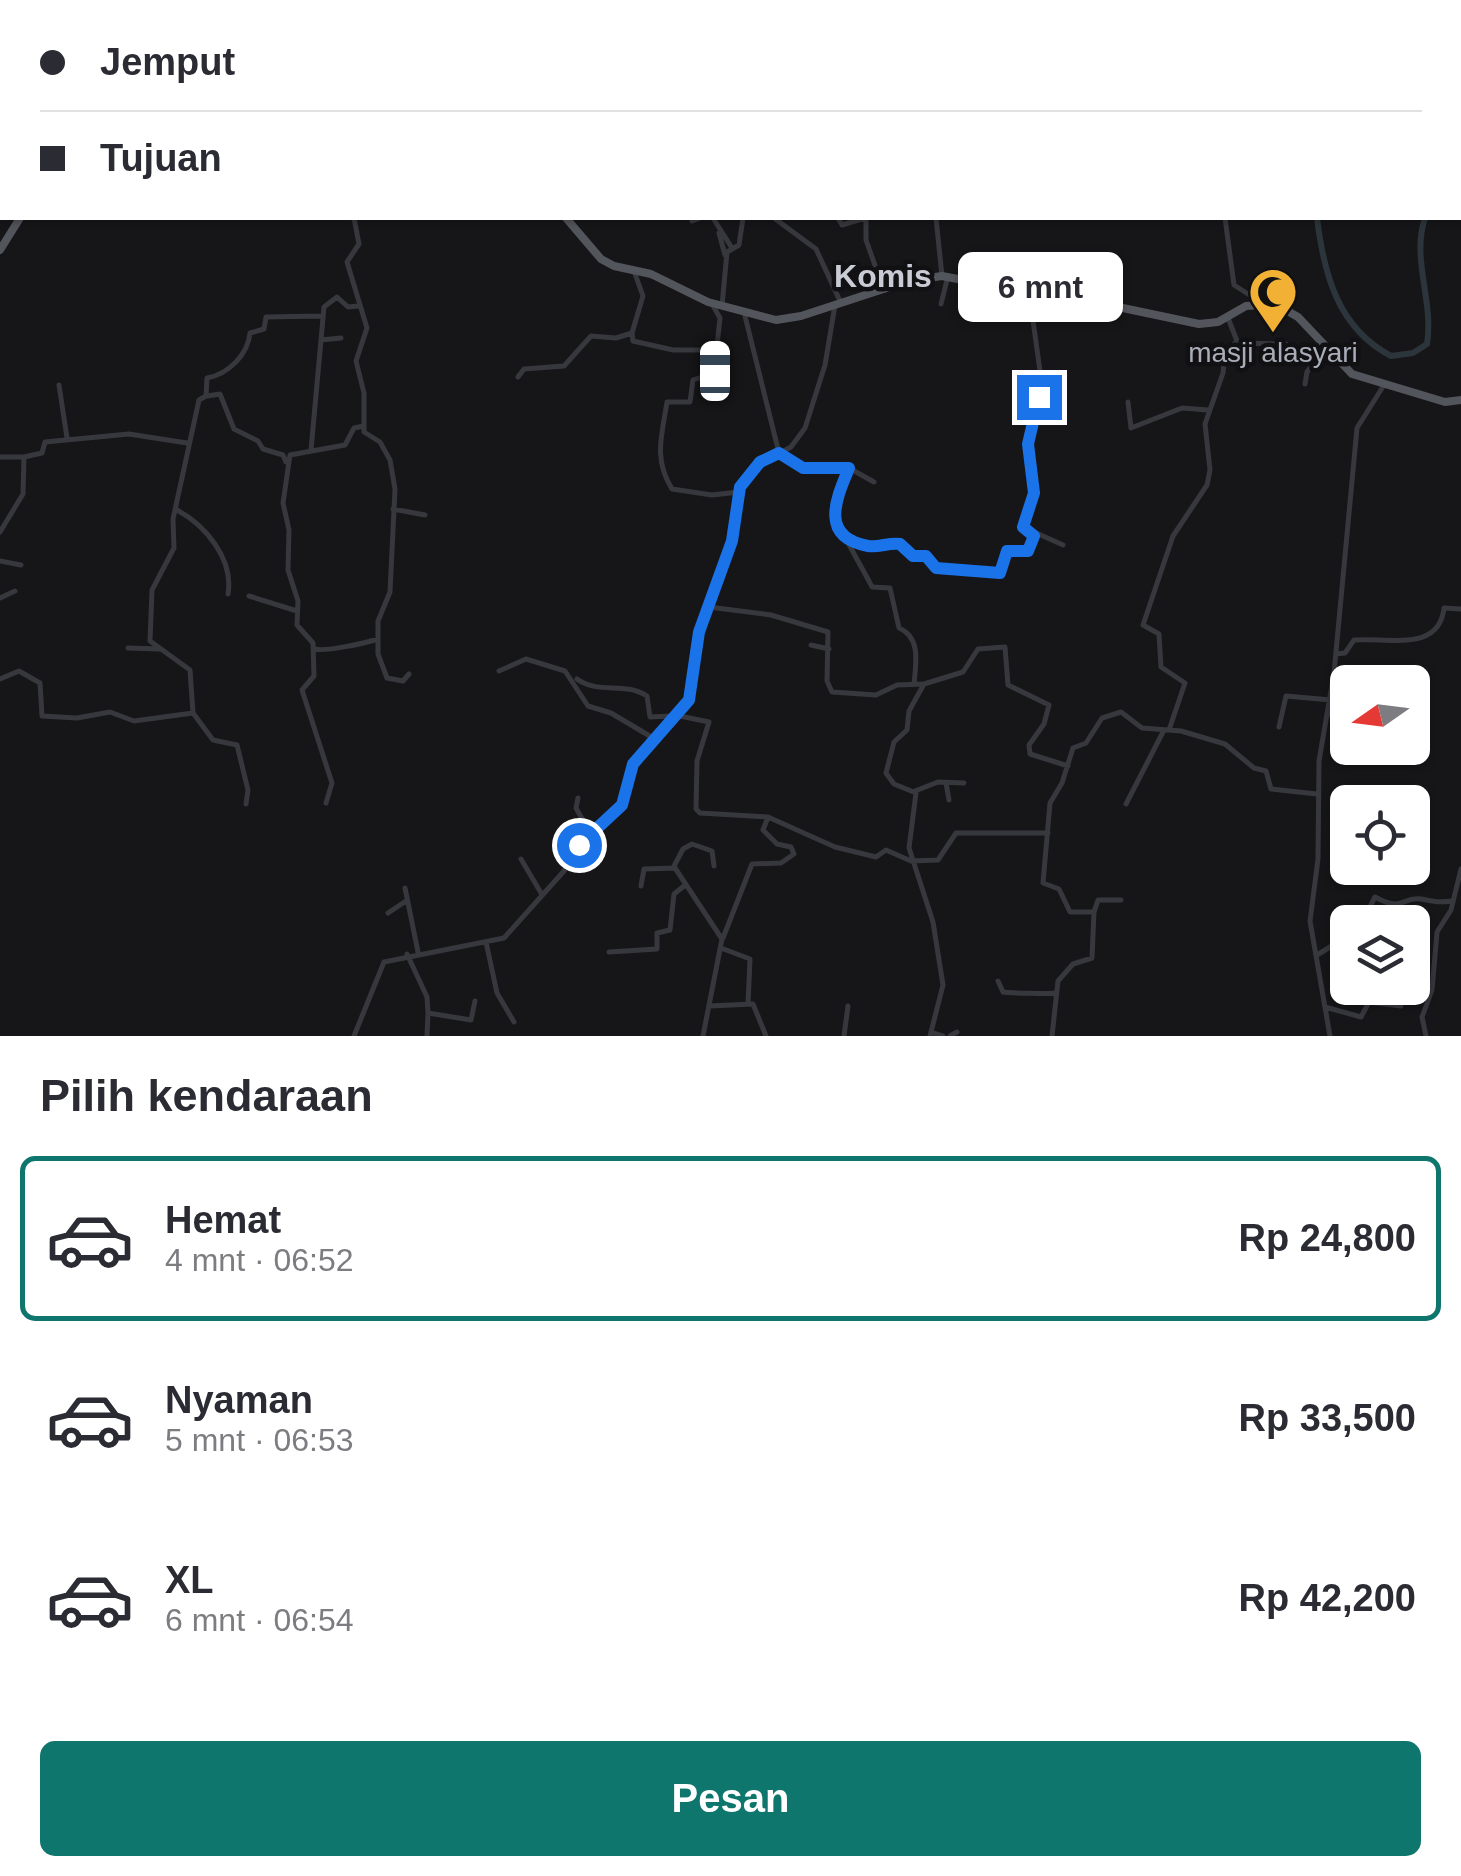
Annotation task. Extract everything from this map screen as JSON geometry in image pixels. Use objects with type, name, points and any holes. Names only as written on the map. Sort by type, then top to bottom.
[{"type":"main road","points":[[0,250],[19,220]]},
{"type":"main road","points":[[568,220],[599,256],[614,266],[634,270],[708,302],[786,320],[882,288],[945,276],[1030,300],[1098,303],[1199,324],[1228,318],[1246,306],[1275,304],[1298,317],[1352,374],[1444,402],[1461,400]]},
{"type":"street","points":[[354,220],[359,240],[348,262],[367,328],[356,361],[364,394],[364,426],[366,434],[380,442],[391,462],[390,592],[379,616],[378,639],[386,677],[403,681],[409,674]]},
{"type":"street","points":[[714,220],[732,248]]},
{"type":"street","points":[[722,306],[728,257],[740,243],[743,220]]},
{"type":"street","points":[[354,1036],[381,965],[407,954],[504,938],[564,871],[590,833],[608,822],[624,801],[630,768],[675,715],[692,688],[699,632],[732,541],[739,492],[753,468],[791,447],[805,428],[825,365],[838,302],[816,249],[777,220]]},
{"type":"street","points":[[839,220],[842,226],[860,220]]},
{"type":"street","points":[[866,220],[866,240],[882,288]]},
{"type":"street","points":[[936,220],[945,276],[942,304]]},
{"type":"street","points":[[1224,220],[1234,285],[1262,302]]},
{"type":"street","points":[[719,231],[720,246],[728,257]]},
{"type":"street","points":[[634,270],[643,296],[633,341],[674,350],[715,350]]},
{"type":"street","points":[[311,450],[322,316],[336,297],[349,307],[359,306]]},
{"type":"street","points":[[1030,300],[1040,370],[1028,444],[1034,493],[1023,527],[1034,536],[1063,545]]},
{"type":"street","points":[[708,302],[720,318],[714,374],[693,380],[691,401],[667,402],[658,431],[659,453],[672,490],[712,495],[739,492]]},
{"type":"street","points":[[744,312],[779,453],[803,468],[849,468],[874,482]]},
{"type":"street","points":[[206,396],[207,378],[219,375],[240,358],[250,333],[263,330],[266,317],[322,316]]},
{"type":"street","points":[[1228,318],[1237,343]]},
{"type":"street","points":[[518,377],[524,368],[564,366],[592,336],[616,338],[632,333]]},
{"type":"street","points":[[321,340],[342,338]]},
{"type":"street","points":[[1126,804],[1166,730],[1184,683],[1160,667],[1158,632],[1142,627],[1172,536],[1210,475],[1204,436],[1225,353],[1237,343],[1286,344]]},
{"type":"street","points":[[1305,384],[1307,372],[1325,348]]},
{"type":"street","points":[[59,385],[67,438]]},
{"type":"street","points":[[1335,665],[1357,428],[1384,385]]},
{"type":"street","points":[[246,804],[248,790],[237,746],[212,740],[193,713],[192,674],[149,639],[151,593],[174,548],[173,519],[199,400],[220,394],[234,429],[258,441],[262,449],[283,455],[289,469]]},
{"type":"street","points":[[1128,402],[1132,428],[1182,408],[1208,410]]},
{"type":"street","points":[[326,803],[332,783],[302,690],[314,678],[314,648],[312,639],[298,626],[288,570],[289,531],[283,508],[290,454],[346,444],[354,428],[364,426]]},
{"type":"street","points":[[0,457],[42,453],[45,442],[67,438],[129,434],[187,443]]},
{"type":"street","points":[[0,532],[23,494],[24,457]]},
{"type":"street","points":[[849,468],[832,505],[834,519],[849,537],[862,574],[872,588],[890,588],[899,628],[909,633],[916,648],[914,684]]},
{"type":"street","points":[[393,509],[425,515]]},
{"type":"street","points":[[177,510],[210,535],[228,567],[228,594]]},
{"type":"street","points":[[849,537],[866,546],[900,544],[913,556],[926,556],[936,568],[999,574],[1007,551],[1028,551],[1034,536]]},
{"type":"street","points":[[0,561],[20,564]]},
{"type":"street","points":[[0,598],[14,591]]},
{"type":"street","points":[[249,596],[298,612]]},
{"type":"street","points":[[708,607],[762,613],[828,632],[827,681],[832,692],[876,695],[924,684],[963,672],[978,649],[1005,647],[1008,686],[1049,705],[1044,724],[1030,744],[1030,754],[1068,766]]},
{"type":"street","points":[[1336,654],[1345,653],[1354,640],[1432,636],[1442,622],[1444,608],[1461,609]]},
{"type":"street","points":[[314,648],[327,652],[352,642],[378,639]]},
{"type":"street","points":[[811,645],[830,652]]},
{"type":"street","points":[[128,648],[162,650]]},
{"type":"street","points":[[499,671],[526,659],[593,688],[633,688],[647,696],[650,716],[675,715],[709,722],[697,761],[697,812],[768,817],[851,852],[876,857],[886,850],[912,861],[938,860],[956,833],[1048,832]]},
{"type":"street","points":[[0,679],[20,672],[40,683],[44,716],[77,718],[110,712],[134,721],[193,713]]},
{"type":"street","points":[[572,676],[588,706],[653,738]]},
{"type":"street","points":[[924,684],[909,711],[907,730],[894,742],[886,770],[894,784],[915,791],[946,782],[964,783]]},
{"type":"street","points":[[1278,726],[1286,696],[1330,700]]},
{"type":"street","points":[[1330,704],[1317,794],[1318,859],[1310,921],[1330,1036]]},
{"type":"street","points":[[1094,912],[1070,912],[1059,889],[1044,883],[1050,802],[1073,748],[1086,743],[1106,715],[1126,714],[1142,728],[1228,746],[1254,768],[1266,771],[1271,789],[1317,794]]},
{"type":"street","points":[[946,782],[948,800]]},
{"type":"street","points":[[915,791],[908,840],[933,922],[943,985],[931,1034],[943,1036]]},
{"type":"street","points":[[578,798],[576,807],[590,833]]},
{"type":"street","points":[[703,1036],[722,945],[752,864],[787,862],[794,854],[791,847],[766,836],[763,830],[768,817]]},
{"type":"street","points":[[673,868],[683,849],[692,844],[712,852],[714,866]]},
{"type":"street","points":[[521,858],[541,893]]},
{"type":"street","points":[[673,868],[714,922],[722,945],[750,959],[748,1004]]},
{"type":"street","points":[[640,886],[640,870],[673,868]]},
{"type":"street","points":[[1426,1036],[1422,1017],[1432,990],[1437,932],[1461,869]]},
{"type":"street","points":[[609,952],[657,949],[657,933],[670,930],[674,894],[684,886]]},
{"type":"street","points":[[405,888],[418,952]]},
{"type":"street","points":[[1371,905],[1375,897],[1395,905]]},
{"type":"street","points":[[1400,905],[1417,899],[1431,904],[1452,901]]},
{"type":"street","points":[[1052,1036],[1058,981],[1069,967],[1092,958],[1098,900],[1122,900]]},
{"type":"street","points":[[388,913],[406,901]]},
{"type":"street","points":[[486,942],[497,994],[514,1022]]},
{"type":"street","points":[[1317,955],[1330,947]]},
{"type":"street","points":[[407,954],[427,997],[427,1036]]},
{"type":"street","points":[[998,981],[1004,992],[1012,995],[1032,990],[1046,996],[1056,993]]},
{"type":"street","points":[[428,1013],[470,1021],[475,1001]]},
{"type":"street","points":[[1325,1006],[1361,1016],[1368,1002],[1401,1006]]},
{"type":"street","points":[[710,1006],[754,1006],[766,1036]]},
{"type":"street","points":[[844,1036],[848,1006]]},
{"type":"waterway","points":[[1317,220],[1324,260],[1346,315],[1358,331],[1391,356],[1413,353],[1427,344],[1428,312],[1420,249],[1424,220]]},
{"type":"place","name":"masji alasyari","points":[[1273,334]]},
{"type":"district","name":"Komis","points":[[883,276]]},
{"type":"route","points":[[579,845],[622,805],[633,764],[689,700],[696,674],[699,632],[732,541],[740,487],[753,468],[766,457],[779,453],[803,468],[849,468],[832,505],[834,519],[849,537],[866,546],[900,544],[913,556],[926,556],[936,568],[1000,573],[1007,551],[1011,548],[1027,552],[1034,536],[1023,527],[1034,493],[1028,444],[1039,397]]}]
